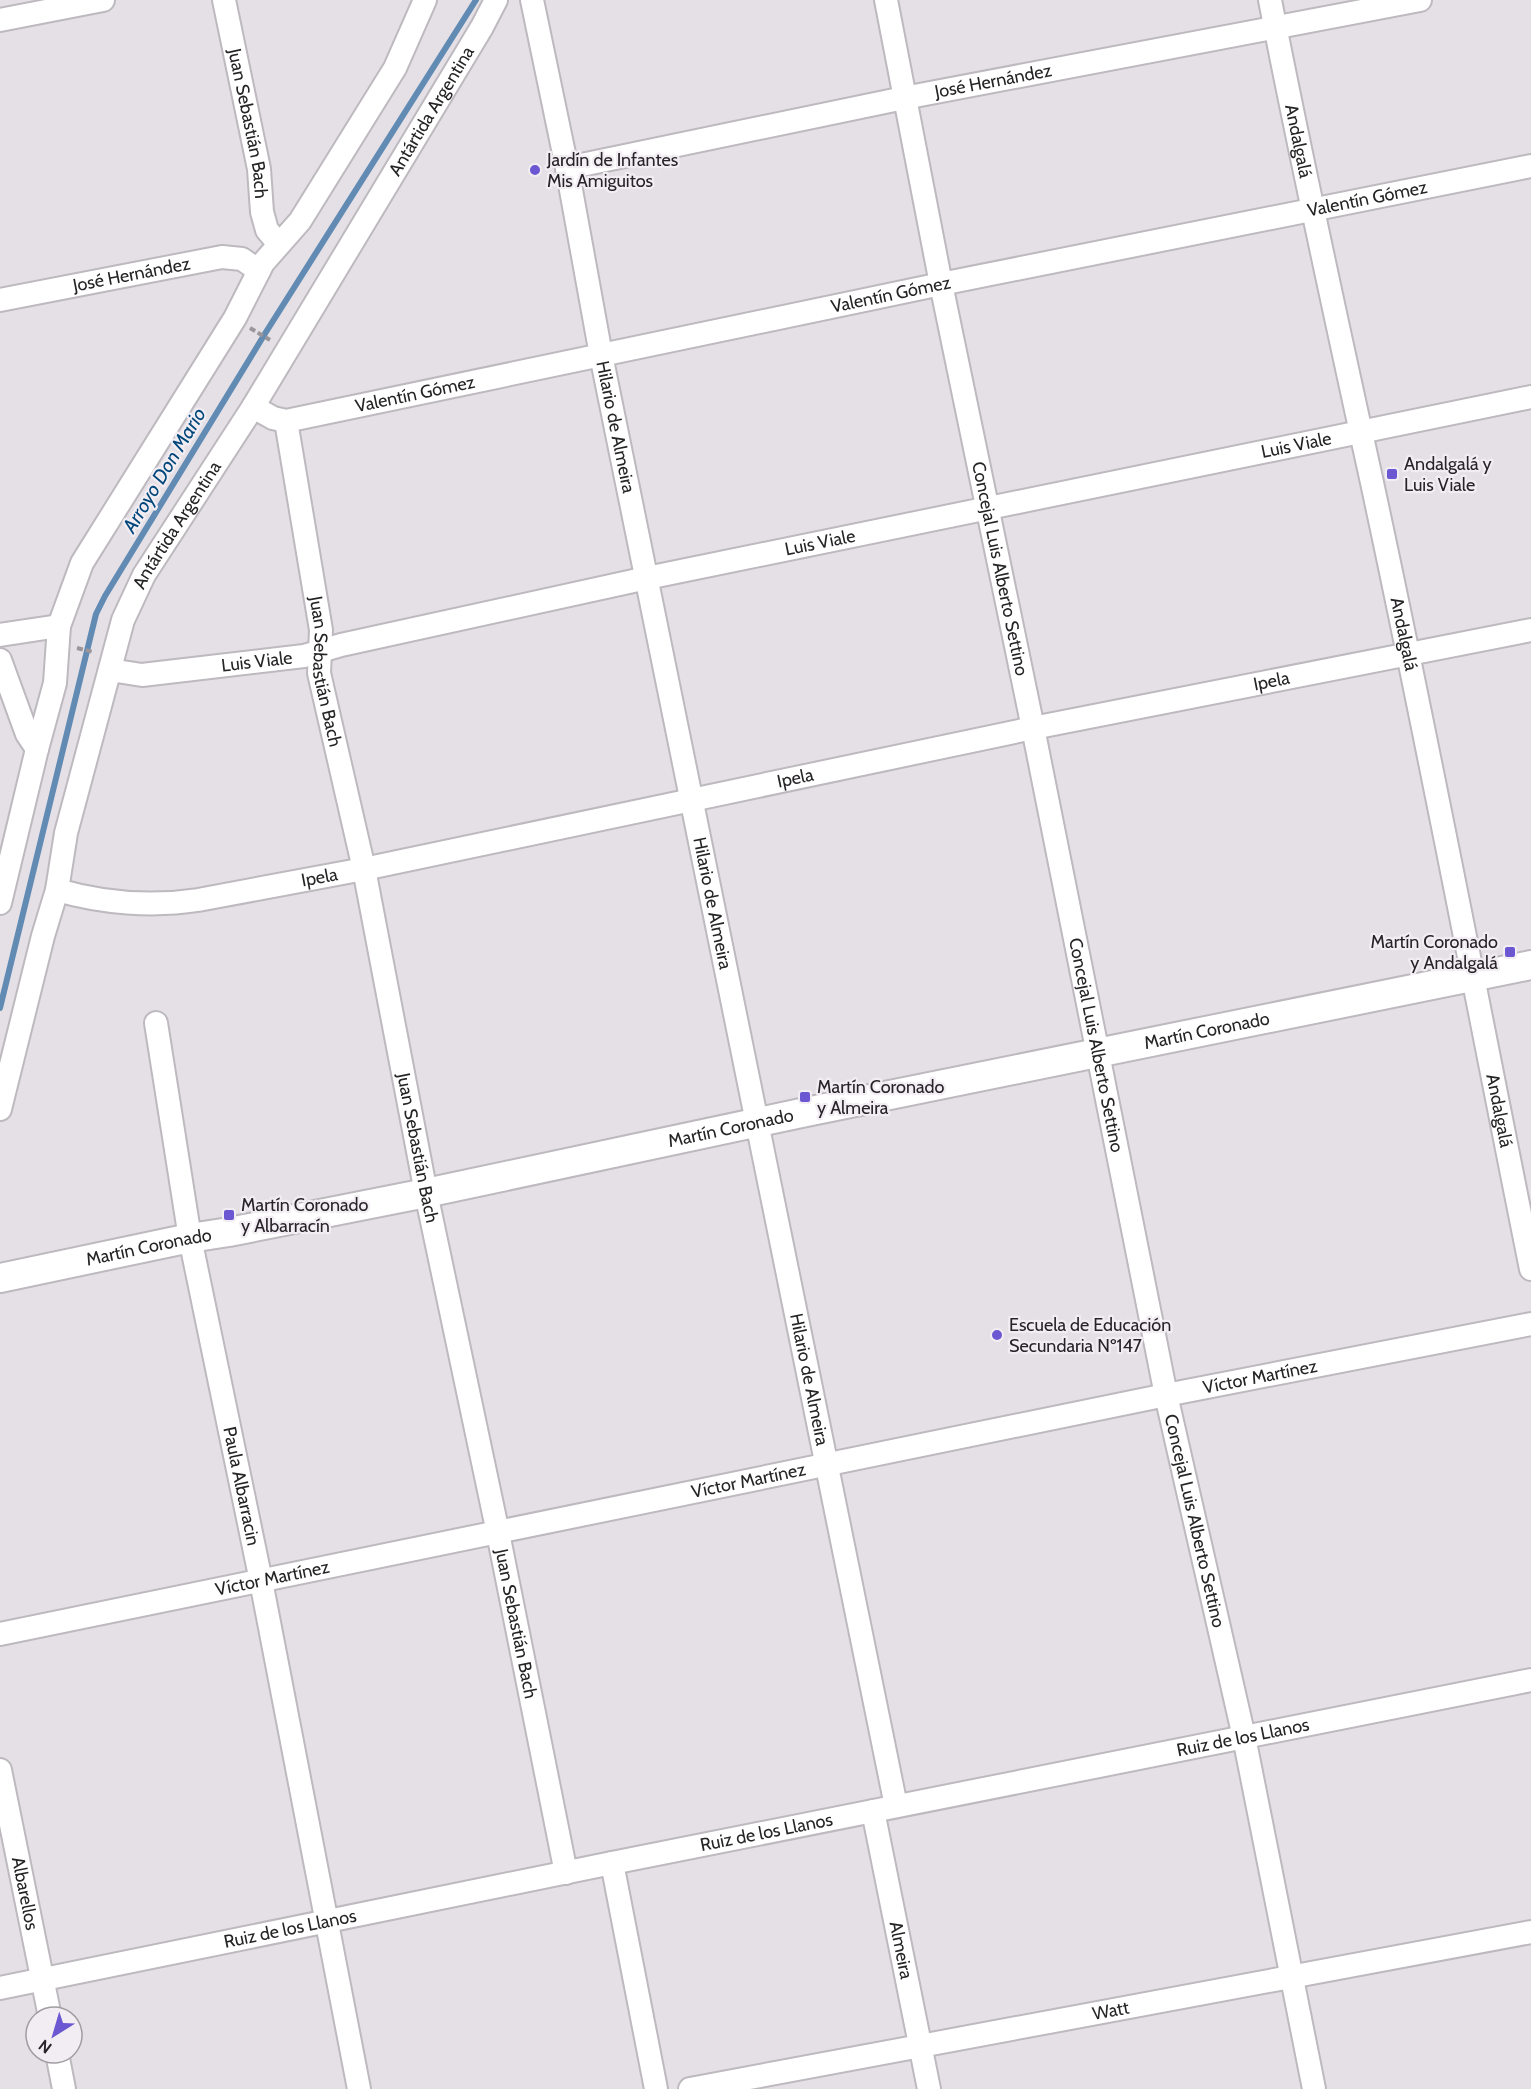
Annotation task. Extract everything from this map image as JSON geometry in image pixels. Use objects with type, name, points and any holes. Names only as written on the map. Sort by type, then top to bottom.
[{"type":"street","points":[[0,20],[103,0]]},
{"type":"street","name":"Juan Sebastián Bach","points":[[224,0],[259,168],[262,212],[267,230],[279,244]]},
{"type":"street","points":[[0,903],[55,683],[59,626],[81,563],[235,318],[263,263],[300,221],[394,68],[425,0]]},
{"type":"street","name":"Antártida Argentina","points":[[0,1109],[43,936],[57,890],[66,833],[107,662],[123,620],[144,576],[253,407],[482,27],[496,0]]},
{"type":"street","name":"Hilario de Almeira","points":[[532,0],[567,168],[601,355],[896,1806]]},
{"type":"street","name":"Concejal Luis Alberto Settino","points":[[886,0],[941,284],[1033,728],[1166,1395],[1244,1737],[1314,2089]]},
{"type":"street","name":"Andalgalá","points":[[1270,0],[1407,656],[1531,1269]]},
{"type":"street","name":"José Hernández","points":[[567,168],[904,98],[1420,0]]},
{"type":"street","name":"Valentín Gómez","points":[[286,420],[941,284],[1531,166]]},
{"type":"street","name":"José Hernández","points":[[0,300],[222,257],[242,259],[259,271]]},
{"type":"street","name":"Luis Viale","points":[[107,662],[142,675],[304,656],[646,578],[1531,397]]},
{"type":"street","points":[[253,407],[273,418],[286,420]]},
{"type":"street","name":"Juan Sebastián Bach","points":[[286,420],[321,630],[319,673],[364,869],[426,1193],[498,1533],[566,1873]]},
{"type":"street","points":[[0,635],[59,626]]},
{"type":"street","name":"Ipela","points":[[57,890],[100,901],[178,903],[364,869],[1033,728],[1531,630]]},
{"type":"street","points":[[0,660],[27,734],[37,749]]},
{"type":"street","name":"Martín Coronado","points":[[0,1278],[190,1238],[426,1193],[1096,1052],[1531,965]]},
{"type":"street","name":"Paula Albarracin","points":[[156,1023],[190,1238],[261,1581],[359,2089]]},
{"type":"street","name":"Víctor Martínez","points":[[0,1634],[1166,1395],[1531,1324]]},
{"type":"street","name":"Ruiz de los Llanos","points":[[0,1988],[612,1863],[1531,1680]]},
{"type":"street","name":"Albarellos","points":[[0,1770],[48,2005]]},
{"type":"street","name":"Almeira","points":[[873,1811],[929,2089]]},
{"type":"street","points":[[612,1863],[656,2089]]},
{"type":"street","name":"Watt","points":[[690,2089],[1531,1932]]},
{"type":"street","points":[[59,2065],[64,2089]]},
{"type":"path","points":[[248,327],[278,344]]},
{"type":"path","points":[[71,646],[107,662]]},
{"type":"waterway","name":"Arroyo Don Mario","points":[[0,1008],[96,614],[266,332],[476,0]]},
{"type":"place","name":"Jardín de Infantes Mis Amiguitos","points":[[535,170]]},
{"type":"place","name":"Andalgalá y Luis Viale","points":[[1392,474]]},
{"type":"place","name":"Martín Coronado y Andalgalá","points":[[1510,952]]},
{"type":"place","name":"Martín Coronado y Almeira","points":[[805,1097]]},
{"type":"place","name":"Martín Coronado y Albarracín","points":[[229,1215]]},
{"type":"place","name":"Escuela de Educación Secundaria Nº147","points":[[997,1335]]}]
